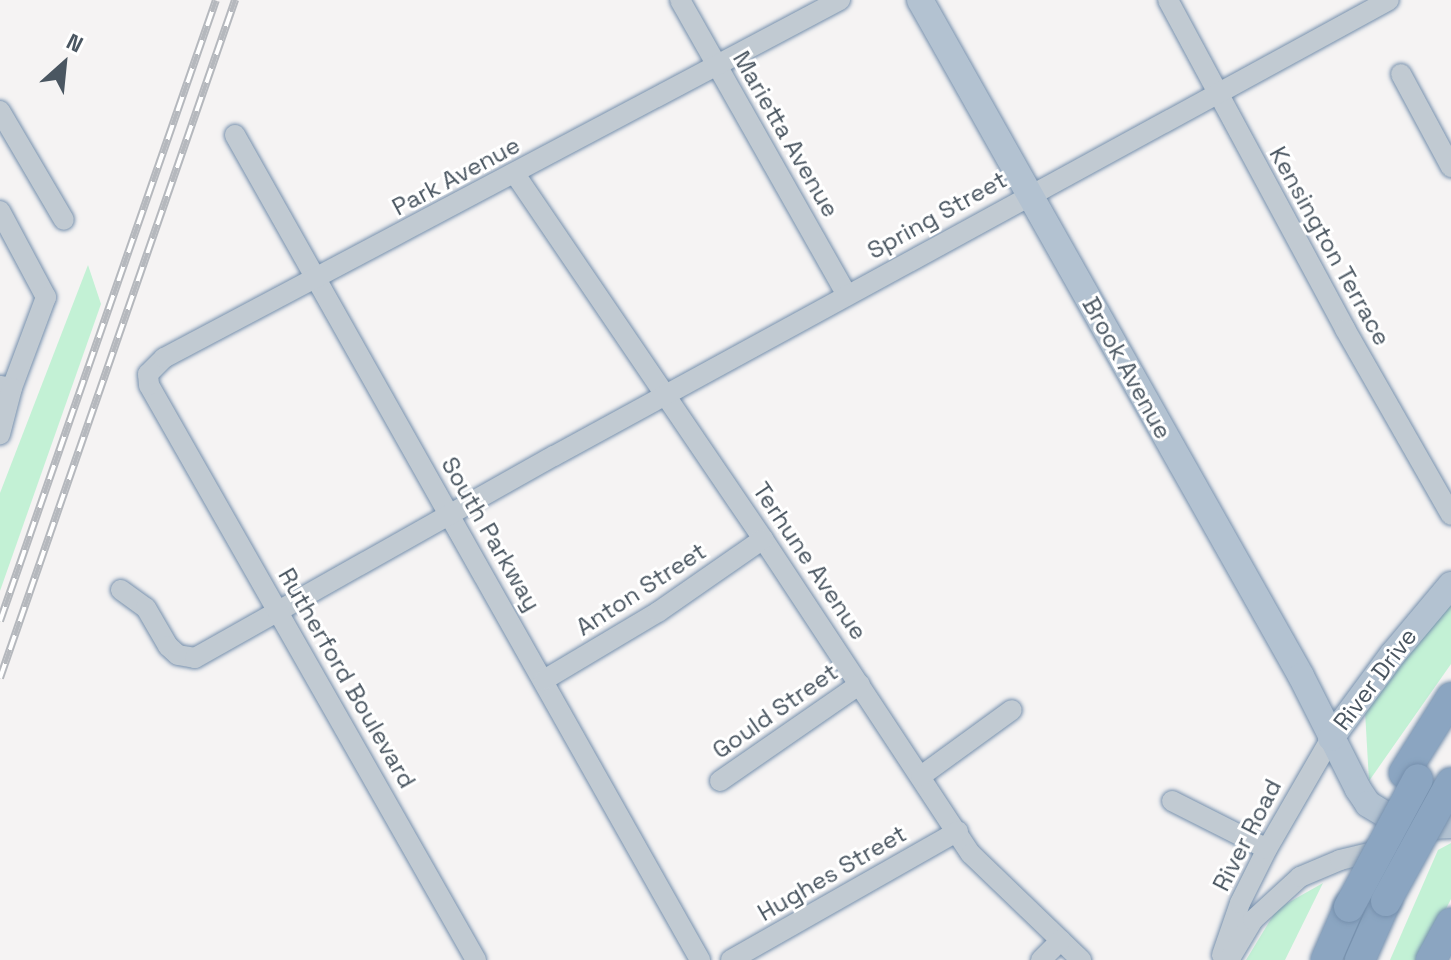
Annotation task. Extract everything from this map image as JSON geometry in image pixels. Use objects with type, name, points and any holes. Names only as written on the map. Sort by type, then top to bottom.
[{"type":"highway","points":[[1326,960],[1372,842],[1411,776],[1451,698]]},
{"type":"highway","points":[[1411,776],[1451,730]]},
{"type":"highway","points":[[1360,960],[1386,901],[1451,783]]},
{"type":"highway","points":[[1431,960],[1451,923]]},
{"type":"main road","name":"Brook Avenue","points":[[920,0],[1301,676],[1358,789],[1368,804],[1398,822],[1415,827],[1451,825]]},
{"type":"main road","name":"River Drive","points":[[1331,738],[1370,683],[1451,585]]},
{"type":"main road","points":[[1301,676],[1318,690],[1338,697],[1359,693],[1370,683]]},
{"type":"main road","points":[[1358,789],[1351,771],[1351,735],[1370,683]]},
{"type":"street","name":"Marietta Avenue","points":[[680,0],[847,295]]},
{"type":"street","name":"Park Avenue","points":[[171,423],[149,385],[148,374],[154,364],[840,0]]},
{"type":"street","name":"Kensington Terrace","points":[[1168,0],[1345,329],[1451,515]]},
{"type":"street","name":"Spring Street","points":[[121,590],[139,600],[168,646],[187,658],[195,658],[1029,194],[1389,0]]},
{"type":"street","points":[[1401,74],[1445,142],[1451,167]]},
{"type":"street","points":[[0,111],[64,220]]},
{"type":"street","name":"South Parkway","points":[[235,135],[700,960]]},
{"type":"street","name":"Terhune Avenue","points":[[515,174],[667,394],[971,854],[1081,960]]},
{"type":"street","points":[[0,211],[46,297],[6,387],[0,434]]},
{"type":"street","name":"Rutherford Boulevard","points":[[171,423],[476,960]]},
{"type":"street","name":"Anton Street","points":[[544,680],[658,612],[763,539]]},
{"type":"street","name":"Gould Street","points":[[720,781],[860,684]]},
{"type":"street","points":[[921,776],[1012,710]]},
{"type":"street","name":"River Road","points":[[1221,960],[1240,903],[1267,849],[1331,738]]},
{"type":"street","points":[[1172,801],[1267,849]]},
{"type":"street","name":"Hughes Street","points":[[731,960],[958,831]]},
{"type":"street","points":[[1229,960],[1253,920],[1300,877],[1340,860],[1451,833]]},
{"type":"street","points":[[1041,960],[1061,940]]},
{"type":"green space","points":[[88,265],[101,304],[0,591],[0,493]]},
{"type":"green space","points":[[1451,602],[1451,664],[1369,781],[1365,711],[1421,632]]},
{"type":"green space","points":[[1451,843],[1451,899],[1420,960],[1390,960],[1438,850]]},
{"type":"green space","points":[[1323,883],[1285,960],[1246,960],[1277,909]]},
{"type":"railway","points":[[0,621],[216,0]]},
{"type":"railway","points":[[0,678],[235,0]]}]
